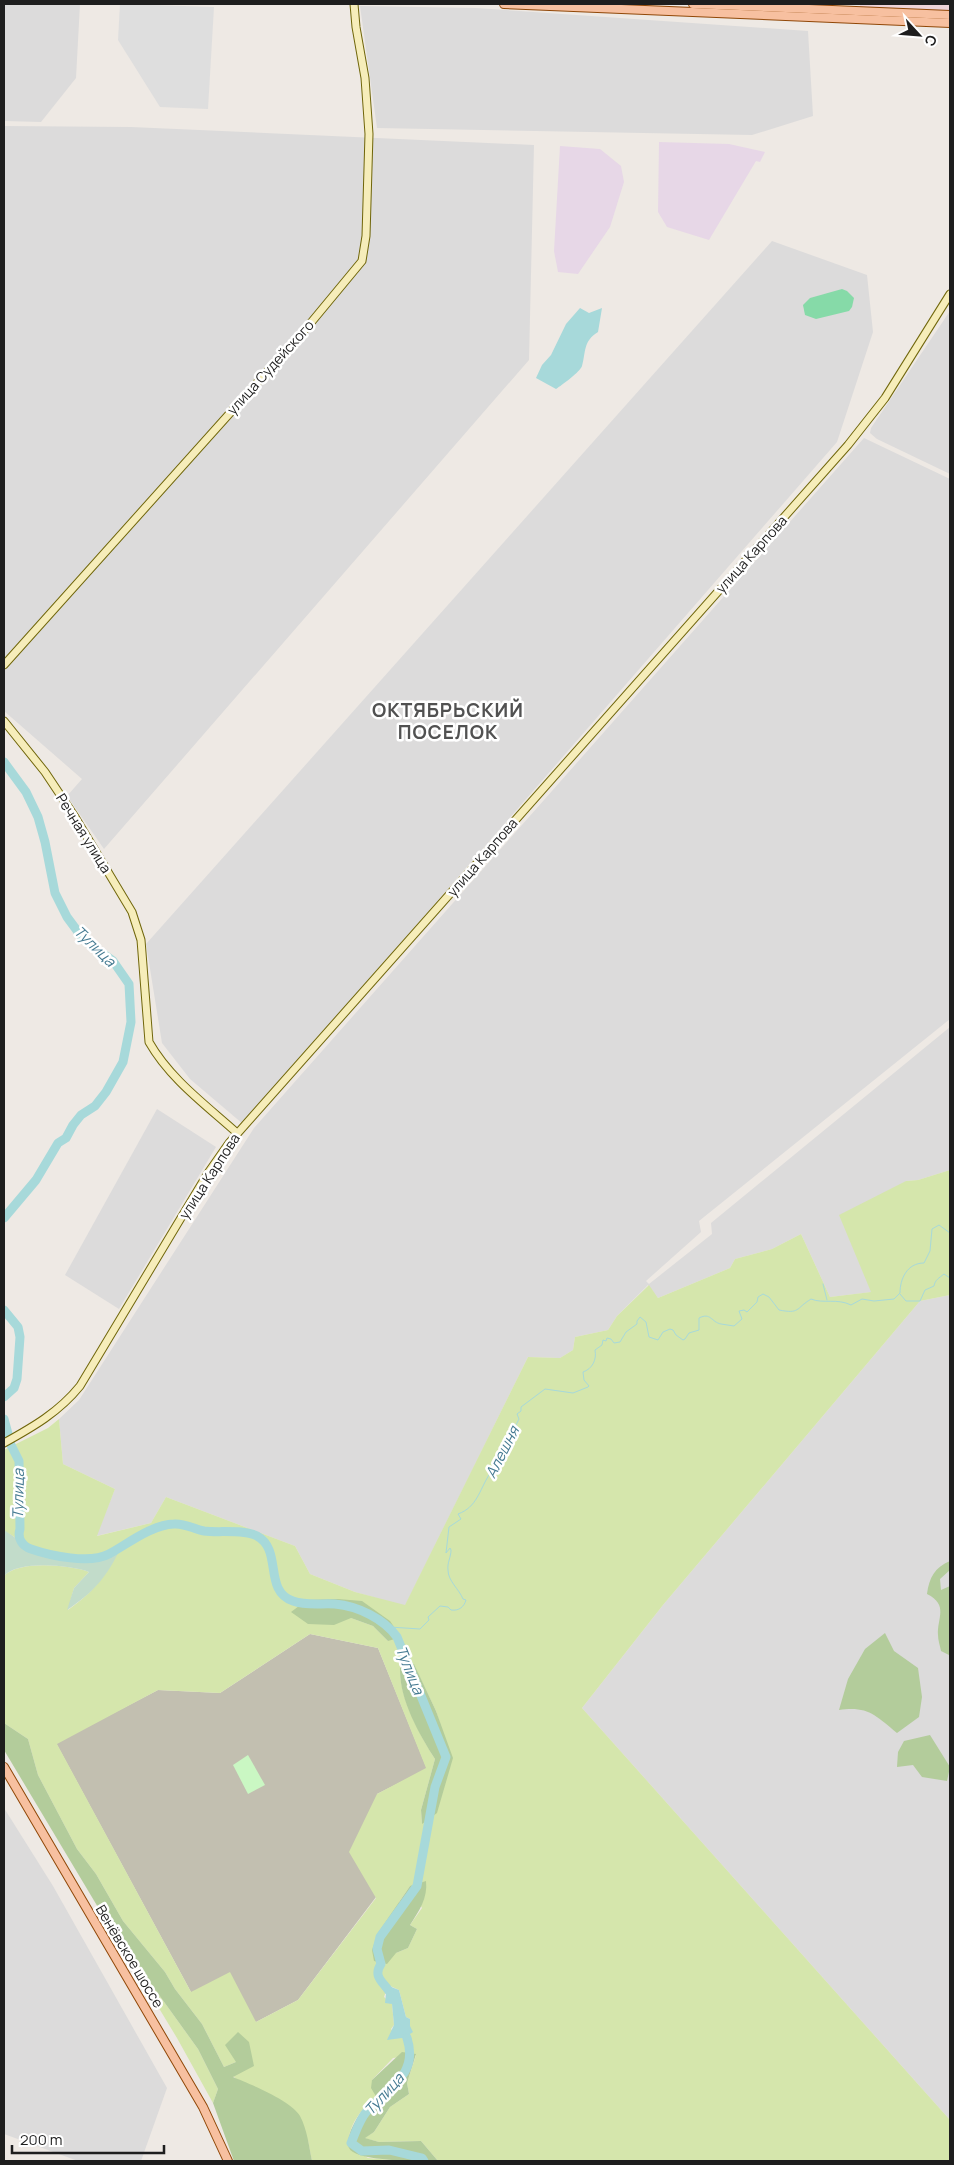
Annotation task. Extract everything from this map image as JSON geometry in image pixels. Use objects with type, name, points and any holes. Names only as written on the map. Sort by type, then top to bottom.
[{"type":"main road","name":"улица Судейского","points":[[4,665],[309,325],[362,261],[366,236],[369,134],[367,96],[354,4]]},
{"type":"main road","points":[[504,4],[950,23]]},
{"type":"main road","points":[[693,4],[950,15]]},
{"type":"main road","name":"улица Карпова","points":[[4,1443],[29,1429],[62,1406],[80,1386],[208,1173],[237,1133],[848,445],[885,398],[950,294]]},
{"type":"main road","name":"Речная улица","points":[[4,721],[48,776],[132,912],[140,940],[148,1042],[156,1055],[176,1077],[237,1133]]},
{"type":"main road","name":"Венёвское шоссе","points":[[4,1767],[203,2107],[228,2161]]},
{"type":"shaded area","points":[[4,4],[80,4],[76,78],[41,122],[4,121]]},
{"type":"shaded area","points":[[120,4],[214,7],[208,109],[160,107],[118,40]]},
{"type":"shaded area","points":[[860,4],[950,4],[950,12],[860,7]]},
{"type":"shaded area","points":[[360,6],[476,8],[808,31],[813,116],[752,135],[377,128]]},
{"type":"shaded area","points":[[4,126],[131,127],[534,145],[529,360],[104,849],[67,796],[82,779],[4,711]]},
{"type":"shaded area","points":[[659,142],[729,144],[765,152],[760,162],[756,161],[709,240],[667,227],[658,212]]},
{"type":"shaded area","points":[[560,146],[600,149],[621,166],[624,182],[610,227],[578,274],[558,272],[554,251]]},
{"type":"shaded area","points":[[772,241],[867,275],[873,332],[837,442],[243,1124],[190,1079],[162,1043],[146,944]]},
{"type":"shaded area","points":[[950,311],[950,474],[877,439],[870,433],[871,428]]},
{"type":"shaded area","points":[[864,438],[950,479],[950,1019],[699,1221],[701,1232],[646,1281],[649,1284],[712,1234],[711,1223],[950,1027],[950,1170],[918,1180],[906,1181],[872,1292],[830,1297],[801,1234],[772,1249],[735,1259],[730,1268],[658,1298],[648,1285],[617,1316],[608,1330],[575,1337],[573,1350],[560,1358],[528,1357],[405,1606],[355,1592],[310,1574],[295,1546],[166,1497],[151,1523],[96,1536],[115,1489],[63,1464],[59,1419],[79,1400],[254,1128]]},
{"type":"shaded area","points":[[157,1109],[216,1147],[119,1309],[65,1275]]},
{"type":"shaded area","points":[[950,1295],[950,2120],[582,1708],[663,1605],[920,1301]]},
{"type":"shaded area","points":[[310,1634],[378,1648],[427,1769],[377,1794],[376,1897],[298,2000],[256,2022],[191,1992],[56,1743],[158,1690],[220,1693]]},
{"type":"shaded area","points":[[4,1808],[53,1886],[167,2088],[141,2161],[78,2161],[4,2134]]},
{"type":"green space","points":[[842,289],[854,298],[849,311],[816,319],[805,315],[803,305],[810,298]]},
{"type":"green space","points":[[950,1170],[950,1295],[920,1301],[663,1605],[582,1708],[950,2120],[950,2161],[438,2161],[421,2141],[379,2142],[364,2138],[374,2132],[390,2107],[409,2094],[407,2083],[416,2055],[393,2058],[372,2080],[377,2097],[356,2118],[350,2131],[348,2146],[368,2158],[406,2161],[312,2161],[308,2141],[233,2076],[236,2062],[224,2067],[202,2024],[175,1989],[165,1972],[123,1921],[96,1874],[77,1849],[38,1775],[28,1739],[4,1723],[4,1576],[11,1571],[21,1568],[45,1565],[70,1567],[89,1572],[74,1588],[68,1610],[99,1583],[120,1547],[102,1557],[59,1557],[38,1552],[6,1532],[4,1530],[4,1450],[48,1428],[59,1419],[63,1464],[115,1489],[97,1536],[151,1523],[166,1497],[295,1546],[310,1574],[355,1592],[405,1605],[528,1357],[560,1358],[573,1350],[575,1337],[608,1330],[617,1316],[649,1285],[658,1298],[730,1268],[735,1259],[772,1249],[801,1234],[830,1297],[871,1292],[839,1215],[906,1181],[918,1180]],"holes":[[[351,1618],[390,1621],[388,1641],[373,1626]],[[310,1634],[378,1648],[426,1768],[377,1794],[349,1852],[376,1898],[298,2000],[256,2022],[230,1972],[191,1992],[57,1744],[158,1690],[220,1693]],[[414,1665],[436,1711],[442,1730],[422,1824],[421,1810],[435,1759],[423,1739],[407,1703],[403,1691],[400,1668]],[[410,1886],[422,1908],[410,1925],[417,1929],[408,1948],[396,1953],[399,1902]],[[388,1985],[399,1990],[406,2017],[410,2019],[410,2037],[412,2042],[406,2043],[402,2038],[398,2038],[391,2029],[394,2025],[392,2004],[384,1997]]]},
{"type":"green space","points":[[4,1530],[32,1549],[75,1559],[103,1557],[121,1547],[99,1583],[85,1597],[67,1610],[74,1588],[89,1572],[70,1567],[45,1565],[21,1568],[11,1571],[4,1576]]},
{"type":"green space","points":[[950,1561],[950,1570],[940,1579],[941,1590],[950,1586],[949,1655],[941,1651],[939,1641],[940,1607],[934,1598],[927,1594],[929,1583],[934,1574],[940,1566]]},
{"type":"green space","points":[[338,1599],[362,1601],[390,1621],[401,1637],[388,1641],[373,1626],[351,1618],[334,1625],[308,1624],[291,1612],[307,1600]]},
{"type":"green space","points":[[885,1633],[894,1651],[918,1668],[922,1697],[919,1717],[897,1733],[871,1713],[857,1709],[839,1710],[848,1679],[865,1649]]},
{"type":"green space","points":[[414,1664],[436,1711],[453,1758],[437,1813],[422,1824],[421,1810],[435,1759],[411,1716],[403,1692],[400,1668]]},
{"type":"green space","points":[[4,1723],[28,1739],[38,1775],[77,1849],[96,1874],[123,1921],[165,1972],[175,1989],[202,2024],[224,2067],[236,2062],[225,2045],[238,2032],[249,2042],[254,2066],[233,2077],[280,2099],[296,2110],[304,2126],[312,2161],[234,2161],[213,2103],[218,2089],[198,2049],[108,1924],[4,1750]]},
{"type":"green space","points":[[930,1735],[950,1767],[947,1781],[922,1777],[913,1765],[897,1767],[898,1752],[904,1741]]},
{"type":"green space","points":[[248,1755],[265,1785],[248,1794],[233,1765]]},
{"type":"green space","points":[[426,1881],[424,1899],[410,1925],[417,1929],[408,1948],[396,1953],[387,1964],[374,1961],[372,1950],[378,1933],[410,1886]]},
{"type":"green space","points":[[108,1924],[198,2049],[218,2089],[213,2103],[177,2038]]},
{"type":"green space","points":[[402,2052],[416,2054],[407,2083],[409,2094],[390,2107],[374,2132],[365,2138],[379,2142],[421,2141],[438,2161],[404,2161],[363,2156],[354,2153],[348,2146],[351,2130],[359,2116],[364,2108],[377,2098],[371,2088],[372,2080]]},
{"type":"water","points":[[580,308],[589,313],[602,308],[598,332],[587,343],[581,369],[556,389],[536,378],[542,365],[551,355],[566,324]]},
{"type":"water","points":[[381,1983],[399,1990],[406,2017],[410,2019],[410,2026],[413,2032],[410,2034],[412,2042],[410,2048],[407,2047],[402,2038],[387,2040],[394,2025],[392,2004],[385,2003],[386,1994],[380,1986]]},
{"type":"waterway","name":"Тулица","points":[[4,762],[26,792],[38,817],[55,893],[67,917],[84,940],[113,961],[129,984],[131,1022],[123,1062],[106,1092],[95,1106],[81,1115],[66,1138],[58,1143],[36,1180],[4,1218]]},
{"type":"waterway","name":"Алешня","points":[[389,1627],[420,1629],[429,1620],[428,1617],[440,1606],[454,1610],[464,1605],[466,1600],[463,1599],[448,1574],[451,1550],[450,1548],[446,1553],[449,1527],[461,1519],[458,1514],[474,1503],[489,1475],[501,1458],[508,1440],[515,1432],[514,1429],[519,1419],[517,1414],[521,1411],[521,1407],[545,1389],[573,1393],[588,1387],[584,1380],[583,1372],[593,1364],[595,1350],[602,1345],[603,1340],[606,1341],[607,1338],[611,1339],[614,1343],[620,1342],[626,1332],[637,1324],[640,1317],[646,1322],[649,1337],[658,1340],[663,1332],[670,1329],[683,1340],[685,1339],[689,1333],[699,1330],[699,1318],[703,1316],[709,1317],[721,1324],[734,1326],[742,1319],[739,1311],[744,1310],[747,1312],[757,1302],[758,1297],[763,1294],[769,1297],[779,1310],[791,1311],[797,1310],[811,1299],[851,1305],[862,1299],[874,1301],[894,1299],[900,1293],[901,1282],[909,1269],[924,1263],[930,1251],[932,1229],[939,1225],[950,1233]]},
{"type":"waterway","points":[[900,1294],[906,1301],[920,1301],[925,1290],[934,1286],[936,1281],[944,1274],[950,1278]]},
{"type":"waterway","points":[[823,1284],[827,1300]]},
{"type":"waterway","name":"Тулица","points":[[4,1310],[18,1327],[20,1337],[17,1379],[14,1388],[4,1397]]},
{"type":"waterway","name":"Тулица","points":[[4,1419],[11,1445],[19,1461],[19,1536],[28,1548],[70,1558],[101,1557],[149,1531],[165,1525],[178,1524],[204,1531],[252,1534],[265,1542],[272,1560],[278,1589],[284,1596],[298,1603],[335,1604],[353,1607],[378,1619],[392,1630],[397,1637],[446,1757],[435,1787],[417,1886],[380,1937],[377,1949],[381,1964],[378,1975],[389,1991]]},
{"type":"waterway","name":"Тулица","points":[[407,2038],[410,2051],[409,2062],[405,2071],[392,2088],[367,2111],[351,2143],[362,2151],[389,2150],[422,2158],[424,2161]]},
{"type":"district","name":"ОКТЯБРЬСКИЙ ПОСЕЛОК","points":[[448,721]]}]
